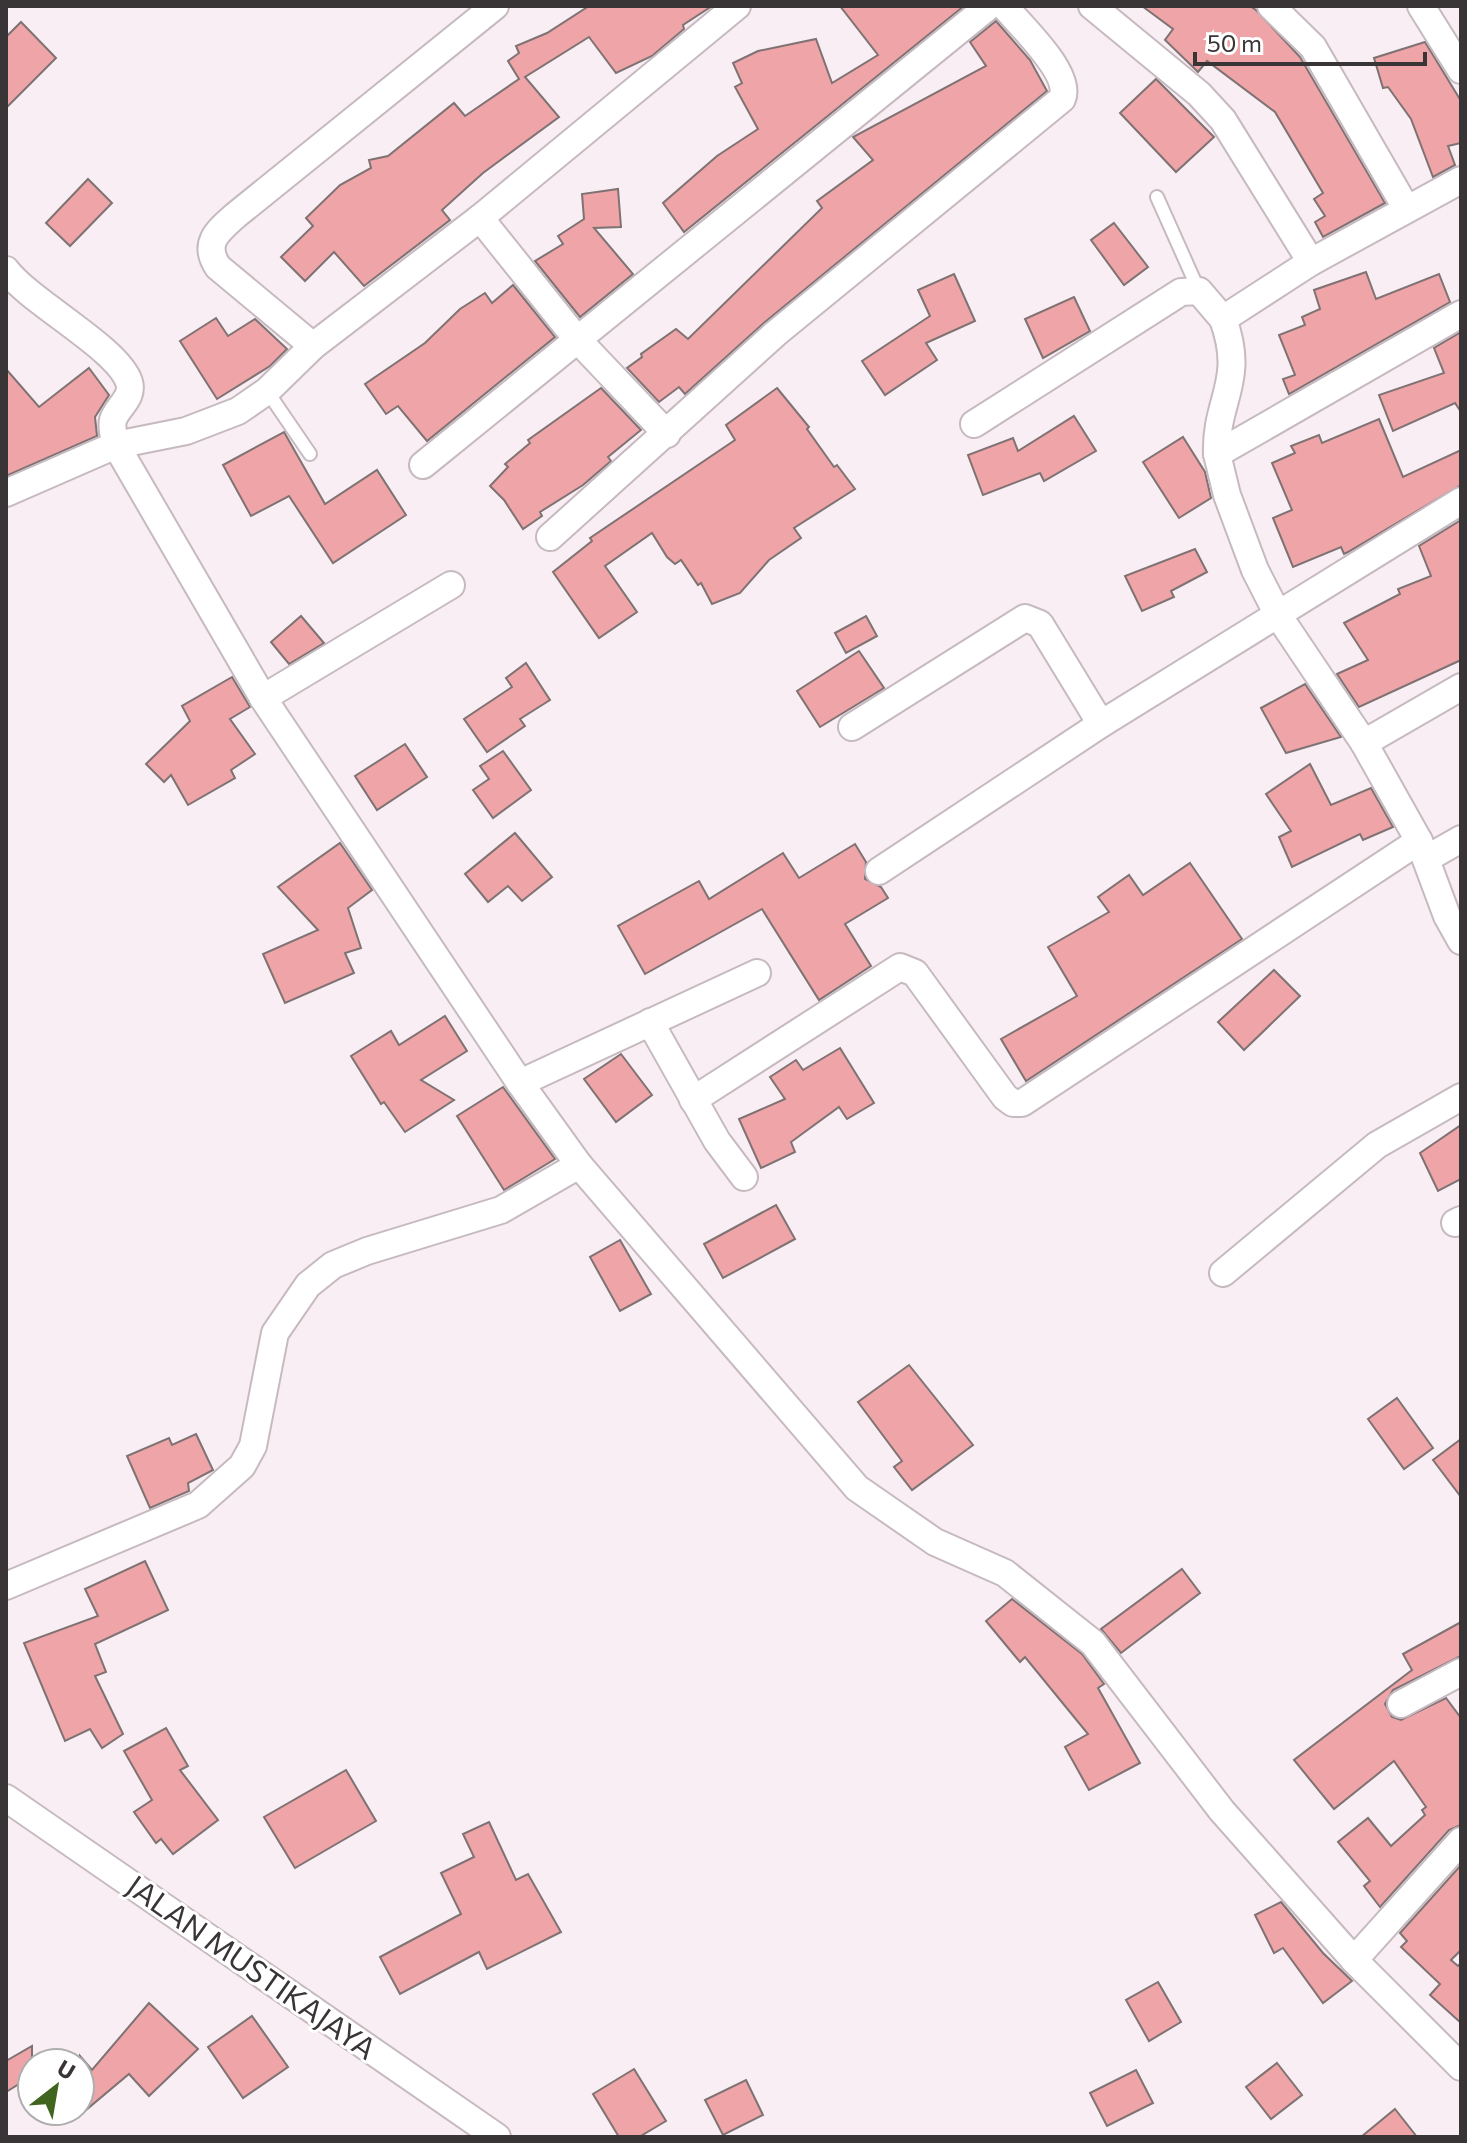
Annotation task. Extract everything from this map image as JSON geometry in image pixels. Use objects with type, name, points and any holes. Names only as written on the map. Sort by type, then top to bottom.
[{"type":"street","points":[[313,346],[218,267],[211,254],[212,239],[236,215],[495,6]]},
{"type":"street","points":[[6,493],[116,445],[200,427],[238,411],[267,391],[313,346],[480,218],[737,6]]},
{"type":"street","points":[[423,465],[989,6]]},
{"type":"street","points":[[550,537],[775,334],[1062,99],[1065,87],[1056,68],[1004,6]]},
{"type":"street","points":[[1092,6],[1199,94],[1223,120],[1311,262]]},
{"type":"street","points":[[1271,6],[1313,47],[1406,208]]},
{"type":"street","points":[[1421,6],[1461,70]]},
{"type":"street","points":[[1223,319],[1311,262],[1461,180]]},
{"type":"street","points":[[480,218],[576,338],[667,434]]},
{"type":"street","points":[[6,270],[23,289],[102,350],[128,379],[129,394],[113,421],[116,445],[263,698],[520,1083],[579,1165],[857,1488],[935,1542],[1005,1573],[1093,1643],[1222,1811],[1354,1960],[1461,2067]]},
{"type":"street","points":[[974,424],[1168,297],[1181,292],[1199,291],[1223,319],[1234,360],[1233,380],[1217,440],[1217,454],[1246,548],[1278,615],[1364,743],[1422,850],[1447,916],[1461,941]]},
{"type":"street","points":[[1217,454],[1461,314]]},
{"type":"street","points":[[879,871],[1101,724],[1461,501]]},
{"type":"street","points":[[263,698],[451,585]]},
{"type":"street","points":[[852,727],[1025,618],[1040,624],[1101,724]]},
{"type":"street","points":[[1364,743],[1461,687]]},
{"type":"street","points":[[693,1100],[900,967],[915,973],[1005,1097],[1013,1103],[1022,1103],[1422,850],[1461,839]]},
{"type":"street","points":[[520,1083],[757,973]]},
{"type":"street","points":[[650,1022],[693,1100],[744,1177]]},
{"type":"street","points":[[1223,1273],[1377,1145],[1461,1097]]},
{"type":"street","points":[[6,1586],[198,1505],[221,1487],[242,1466],[253,1446],[275,1333],[308,1285],[333,1265],[501,1210],[579,1165]]},
{"type":"street","points":[[1401,1704],[1461,1672]]},
{"type":"street","name":"JALAN MUSTIKAJAYA","points":[[6,1798],[497,2137]]},
{"type":"street","points":[[1354,1960],[1461,1841]]},
{"type":"lane","points":[[1157,197],[1199,291]]},
{"type":"lane","points":[[267,391],[310,454]]},
{"type":"building","points":[[589,6],[712,6],[683,25],[684,29],[652,56],[616,73],[589,37],[525,77],[559,117],[483,173],[442,210],[450,220],[364,286],[334,252],[305,281],[281,257],[313,226],[306,218],[340,185],[371,168],[369,160],[388,156],[454,103],[465,116],[519,79],[508,61],[519,53],[516,46],[547,33]]},
{"type":"building","points":[[840,6],[964,6],[684,232],[663,203],[717,156],[758,129],[735,87],[742,83],[733,63],[758,51],[816,39],[832,83],[878,55]]},
{"type":"building","points":[[1142,6],[1250,6],[1256,10],[1300,57],[1385,203],[1323,237],[1315,222],[1325,216],[1314,199],[1323,193],[1275,112],[1207,61],[1198,72],[1165,40],[1173,29]]},
{"type":"building","points":[[996,21],[1030,60],[1047,91],[765,322],[685,394],[679,387],[659,402],[627,368],[676,329],[688,339],[822,208],[817,201],[873,160],[853,137],[986,66],[970,42]]},
{"type":"building","points":[[21,22],[56,58],[6,108],[6,37]]},
{"type":"building","points":[[1425,42],[1461,101],[1461,143],[1448,146],[1455,165],[1433,177],[1411,119],[1388,87],[1383,88],[1374,58]]},
{"type":"building","points":[[1156,79],[1214,137],[1176,172],[1120,113]]},
{"type":"building","points":[[88,179],[112,203],[70,246],[46,223]]},
{"type":"building","points":[[618,189],[621,227],[594,228],[633,274],[580,317],[535,261],[563,244],[558,236],[584,219],[582,194]]},
{"type":"building","points":[[1114,223],[1148,267],[1124,285],[1091,240]]},
{"type":"building","points":[[1366,272],[1376,299],[1439,274],[1450,302],[1289,394],[1283,379],[1295,375],[1279,335],[1305,325],[1302,317],[1320,309],[1314,290]]},
{"type":"building","points":[[954,274],[975,321],[926,343],[937,360],[885,395],[862,361],[930,316],[918,290]]},
{"type":"building","points":[[513,285],[555,337],[427,441],[398,406],[386,414],[365,384],[425,343],[460,309],[485,293],[492,303]]},
{"type":"building","points":[[1074,297],[1090,331],[1043,358],[1025,319]]},
{"type":"building","points":[[216,318],[228,336],[255,319],[287,349],[270,366],[217,399],[180,341]]},
{"type":"building","points":[[1461,332],[1461,412],[1455,403],[1393,431],[1379,395],[1444,373],[1434,348]]},
{"type":"building","points":[[89,368],[109,395],[95,417],[97,436],[6,476],[6,369],[39,407]]},
{"type":"building","points":[[601,388],[641,430],[608,457],[611,461],[583,485],[540,512],[542,516],[523,529],[504,500],[490,486],[508,467],[505,464],[530,443],[528,440]]},
{"type":"building","points":[[777,388],[809,427],[807,429],[834,467],[837,465],[855,489],[794,528],[801,538],[769,560],[740,593],[712,604],[701,583],[698,585],[681,560],[675,564],[667,557],[652,533],[605,566],[637,612],[599,638],[553,572],[592,541],[590,538],[735,440],[726,425]]},
{"type":"building","points":[[1074,416],[1096,451],[1044,481],[1040,473],[983,495],[968,455],[1013,438],[1018,451]]},
{"type":"building","points":[[1379,419],[1403,477],[1461,450],[1461,485],[1344,554],[1341,547],[1293,567],[1273,518],[1292,510],[1272,463],[1295,453],[1291,446],[1319,435],[1322,443]]},
{"type":"building","points":[[284,432],[325,504],[377,470],[406,515],[333,563],[289,496],[251,516],[223,465]]},
{"type":"building","points":[[1183,437],[1205,472],[1211,498],[1179,518],[1143,462]]},
{"type":"building","points":[[1461,520],[1461,660],[1359,707],[1337,674],[1368,660],[1344,623],[1400,594],[1398,589],[1431,576],[1419,546]]},
{"type":"building","points":[[1195,549],[1207,572],[1171,591],[1174,597],[1142,611],[1125,576]]},
{"type":"building","points":[[301,616],[324,643],[289,664],[271,642]]},
{"type":"building","points":[[866,616],[877,636],[846,653],[835,633]]},
{"type":"building","points":[[859,651],[884,688],[820,727],[797,691]]},
{"type":"building","points":[[526,663],[550,700],[520,719],[525,726],[487,752],[464,719],[512,687],[506,678]]},
{"type":"building","points":[[232,677],[250,707],[230,719],[255,754],[231,770],[235,778],[188,805],[171,775],[164,782],[146,764],[190,721],[182,706]]},
{"type":"building","points":[[1305,684],[1341,737],[1286,753],[1261,708]]},
{"type":"building","points":[[405,744],[427,777],[377,810],[355,776]]},
{"type":"building","points":[[503,751],[531,790],[493,818],[473,790],[489,779],[480,766]]},
{"type":"building","points":[[1310,764],[1331,805],[1371,788],[1393,827],[1363,840],[1360,834],[1292,867],[1279,837],[1291,831],[1266,794]]},
{"type":"building","points":[[515,833],[552,877],[522,901],[508,886],[488,902],[465,874]]},
{"type":"building","points":[[340,843],[372,890],[348,908],[361,948],[345,953],[354,973],[285,1003],[263,954],[318,930],[278,887]]},
{"type":"building","points":[[855,844],[866,862],[865,879],[881,887],[888,898],[845,924],[871,966],[819,1000],[762,909],[645,974],[618,926],[699,881],[709,899],[783,853],[799,878]]},
{"type":"building","points":[[1190,863],[1242,939],[1026,1081],[1001,1039],[1077,996],[1048,947],[1109,912],[1098,897],[1129,875],[1143,895]]},
{"type":"building","points":[[1274,970],[1300,996],[1244,1050],[1218,1022]]},
{"type":"building","points":[[445,1016],[467,1051],[421,1080],[454,1100],[405,1132],[384,1102],[381,1104],[351,1056],[391,1031],[399,1045]]},
{"type":"building","points":[[840,1048],[874,1103],[847,1119],[839,1107],[791,1142],[795,1152],[761,1168],[739,1119],[785,1099],[770,1077],[796,1060],[803,1070]]},
{"type":"building","points":[[621,1054],[652,1095],[616,1122],[584,1079]]},
{"type":"building","points":[[503,1087],[555,1159],[504,1190],[457,1116]]},
{"type":"building","points":[[1461,1125],[1461,1179],[1438,1191],[1420,1153]]},
{"type":"building","points":[[776,1205],[795,1239],[723,1278],[704,1244]]},
{"type":"building","points":[[620,1240],[651,1294],[620,1311],[590,1257]]},
{"type":"building","points":[[909,1365],[973,1445],[912,1490],[894,1467],[902,1461],[858,1402]]},
{"type":"building","points":[[1397,1398],[1433,1448],[1404,1469],[1368,1419]]},
{"type":"building","points":[[196,1434],[213,1470],[188,1483],[189,1491],[150,1508],[127,1456],[169,1438],[172,1445]]},
{"type":"building","points":[[1461,1439],[1461,1497],[1433,1460]]},
{"type":"building","points":[[145,1561],[168,1610],[95,1644],[106,1672],[95,1676],[123,1734],[102,1748],[90,1729],[65,1741],[24,1643],[98,1616],[85,1589]]},
{"type":"building","points":[[1182,1569],[1200,1593],[1121,1653],[1101,1629]]},
{"type":"building","points":[[1012,1599],[1082,1654],[1104,1684],[1098,1688],[1140,1763],[1089,1790],[1065,1747],[1088,1734],[1025,1657],[1020,1662],[986,1621]]},
{"type":"building","points":[[1461,1622],[1461,1656],[1393,1690],[1385,1704],[1392,1717],[1401,1720],[1446,1698],[1461,1718],[1461,1825],[1449,1830],[1380,1907],[1364,1886],[1370,1881],[1338,1842],[1368,1818],[1391,1846],[1425,1815],[1422,1810],[1426,1807],[1394,1761],[1334,1809],[1294,1760],[1412,1670],[1403,1654]]},
{"type":"building","points":[[166,1728],[188,1766],[180,1770],[218,1820],[173,1854],[161,1839],[156,1843],[134,1812],[152,1800],[124,1751]]},
{"type":"building","points":[[346,1770],[376,1821],[295,1868],[264,1817]]},
{"type":"building","points":[[489,1822],[516,1880],[528,1874],[561,1932],[487,1969],[479,1952],[400,1994],[380,1957],[461,1914],[441,1873],[474,1857],[463,1834]]},
{"type":"building","points":[[1461,1865],[1461,1950],[1451,1960],[1458,1966],[1461,1963],[1461,2023],[1430,1995],[1440,1984],[1401,1947],[1407,1941],[1400,1933]]},
{"type":"building","points":[[1281,1902],[1323,1953],[1352,1981],[1323,2003],[1283,1948],[1274,1953],[1255,1915]]},
{"type":"building","points":[[1158,1982],[1181,2022],[1149,2041],[1126,2000]]},
{"type":"building","points":[[149,2003],[198,2049],[149,2096],[129,2074],[96,2102],[96,2065]]},
{"type":"building","points":[[252,2016],[288,2067],[243,2098],[208,2047]]},
{"type":"building","points":[[16,2055],[16,2086],[6,2092],[6,2061]]},
{"type":"building","points":[[1277,2063],[1302,2095],[1271,2119],[1246,2087]]},
{"type":"building","points":[[634,2069],[666,2121],[639,2137],[619,2137],[593,2094]]},
{"type":"building","points":[[1136,2070],[1153,2103],[1107,2126],[1090,2093]]},
{"type":"building","points":[[746,2080],[763,2115],[723,2135],[705,2100]]},
{"type":"building","points":[[1395,2109],[1417,2137],[1361,2137]]}]
